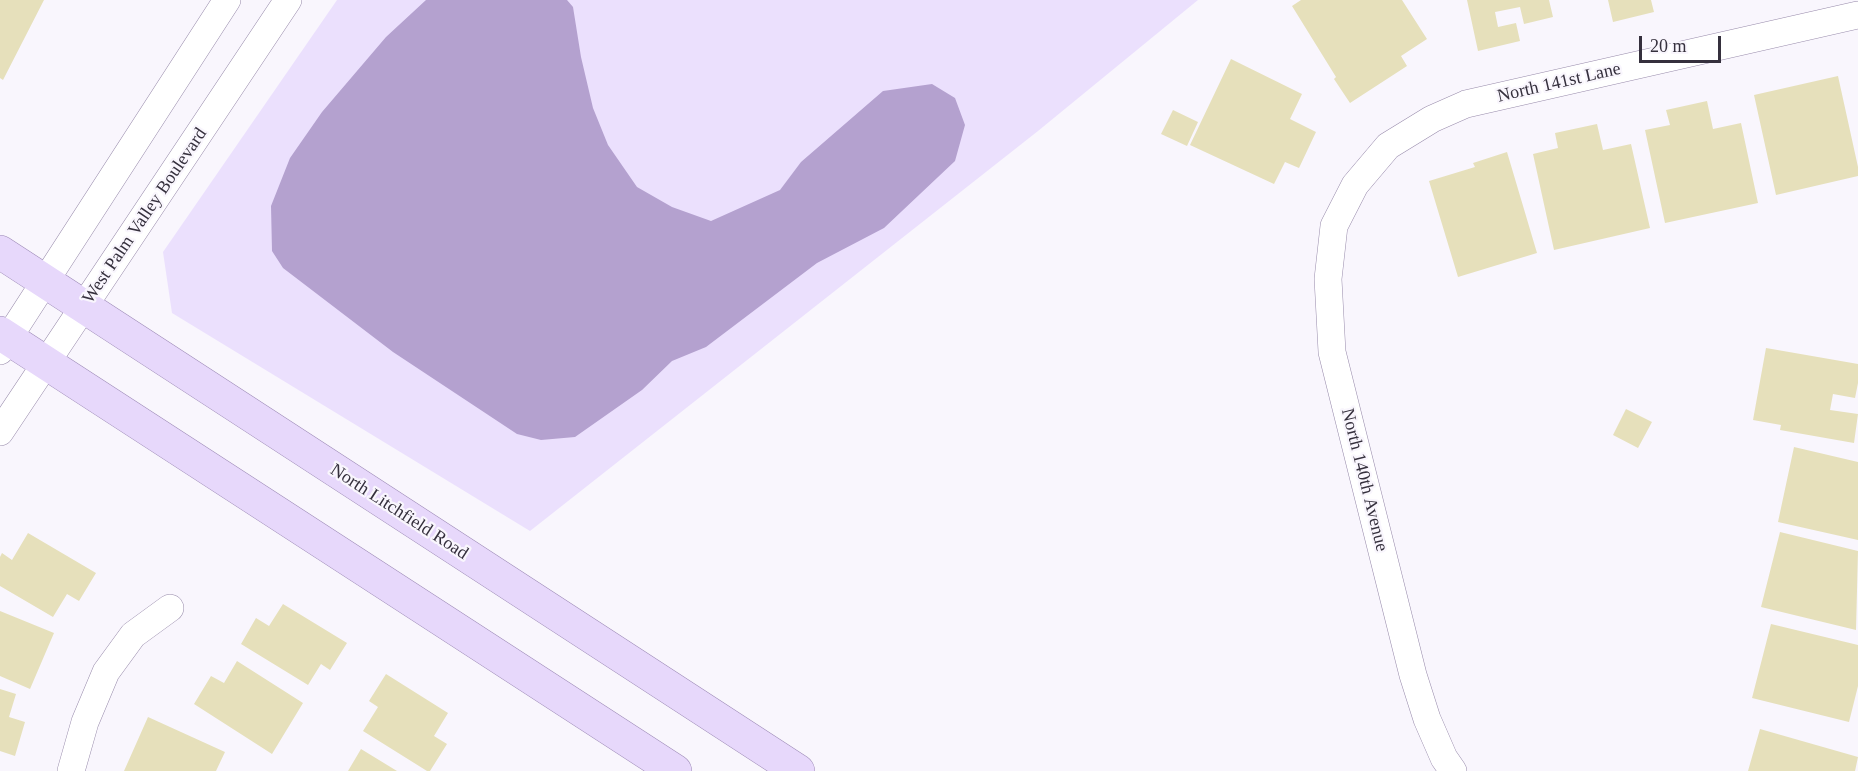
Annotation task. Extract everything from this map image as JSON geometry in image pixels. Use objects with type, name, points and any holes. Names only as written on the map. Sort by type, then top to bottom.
[{"type":"main road","name":"North Litchfield Road","points":[[0,252],[798,771]]},
{"type":"main road","points":[[3,340],[46,362],[675,771]]},
{"type":"street","points":[[3,340],[47,281],[227,0]]},
{"type":"street","name":"West Palm Valley Boulevard","points":[[0,432],[288,0]]},
{"type":"street","name":"North 141st Lane","points":[[1355,185],[1388,146],[1432,119],[1466,104],[1858,15]]},
{"type":"street","name":"North 140th Avenue","points":[[1355,185],[1334,225],[1328,279],[1332,352],[1413,675],[1426,719],[1444,758],[1453,771]]},
{"type":"street","points":[[71,771],[85,722],[106,672],[132,635],[170,608]]},
{"type":"shaded area","points":[[337,0],[1198,0],[1038,131],[530,531],[172,313],[163,252]]},
{"type":"shaded area","points":[[426,0],[567,0],[573,7],[581,57],[593,108],[608,145],[637,187],[672,207],[711,221],[780,190],[801,162],[883,91],[932,84],[955,98],[965,125],[955,161],[884,228],[817,263],[706,347],[672,361],[642,390],[575,437],[541,440],[517,434],[393,352],[283,268],[272,251],[271,206],[290,158],[322,112],[386,37]]},
{"type":"building","points":[[0,0],[44,0],[3,80],[0,78]]},
{"type":"building","points":[[1301,0],[1402,0],[1427,39],[1401,56],[1407,66],[1350,103],[1292,6]]},
{"type":"building","points":[[1467,0],[1549,0],[1553,17],[1524,24],[1520,7],[1495,12],[1498,27],[1516,23],[1520,41],[1478,51]]},
{"type":"building","points":[[1608,0],[1651,0],[1654,12],[1613,22]]},
{"type":"building","points":[[1231,59],[1302,94],[1290,119],[1316,132],[1299,168],[1285,162],[1274,184],[1190,145]]},
{"type":"building","points":[[1838,76],[1858,176],[1776,195],[1754,95]]},
{"type":"building","points":[[1707,101],[1713,129],[1741,123],[1758,203],[1665,223],[1645,130],[1670,125],[1666,110]]},
{"type":"building","points":[[1173,110],[1198,122],[1187,146],[1161,134]]},
{"type":"building","points":[[1597,124],[1603,150],[1631,144],[1650,228],[1554,250],[1533,154],[1558,148],[1555,133]]},
{"type":"building","points":[[1507,152],[1537,253],[1458,277],[1429,181],[1475,167],[1473,163]]},
{"type":"building","points":[[1766,348],[1858,364],[1855,398],[1833,394],[1830,410],[1858,414],[1854,443],[1780,430],[1781,425],[1753,420]]},
{"type":"building","points":[[1626,409],[1652,422],[1638,448],[1613,435]]},
{"type":"building","points":[[1794,447],[1858,462],[1858,540],[1778,522]]},
{"type":"building","points":[[1780,532],[1858,551],[1856,630],[1761,607]]},
{"type":"building","points":[[28,533],[96,573],[79,601],[67,594],[53,617],[0,586],[2,553],[12,560]]},
{"type":"building","points":[[283,604],[347,643],[330,670],[321,664],[308,685],[241,644],[256,618],[269,626]]},
{"type":"building","points":[[0,611],[54,633],[30,689],[0,676]]},
{"type":"building","points":[[1771,624],[1858,645],[1858,686],[1849,722],[1752,698]]},
{"type":"building","points":[[237,661],[303,703],[272,754],[194,704],[211,676],[224,683]]},
{"type":"building","points":[[386,674],[448,713],[434,736],[447,744],[430,771],[363,731],[378,707],[369,701]]},
{"type":"building","points":[[0,689],[16,694],[9,717],[25,722],[15,756],[0,751]]},
{"type":"building","points":[[148,717],[225,752],[216,771],[124,771]]},
{"type":"building","points":[[1760,729],[1858,757],[1855,771],[1748,771]]},
{"type":"building","points":[[361,749],[397,771],[348,771]]}]
